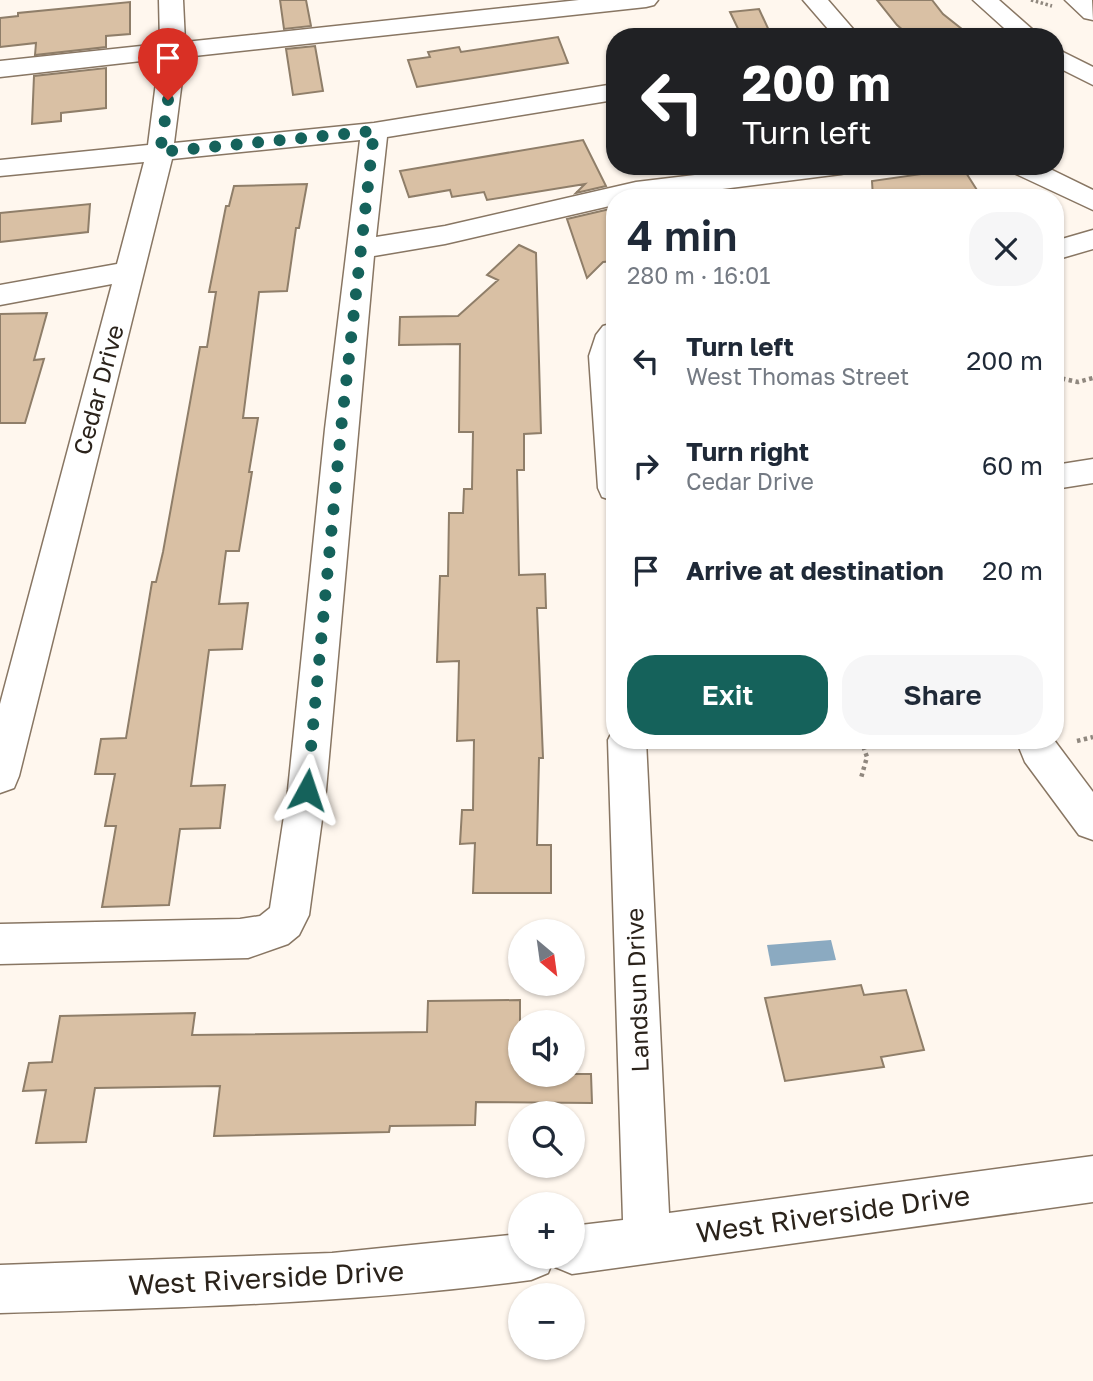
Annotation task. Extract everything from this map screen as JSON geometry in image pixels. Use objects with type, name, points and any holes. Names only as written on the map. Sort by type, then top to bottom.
[{"type":"street","name":"Cedar Drive","points":[[0,776],[160,152],[173,51],[171,0]]},
{"type":"street","points":[[0,69],[646,0]]},
{"type":"street","points":[[815,0],[840,28]]},
{"type":"street","points":[[985,0],[1018,28]]},
{"type":"street","points":[[1077,0],[1093,13]]},
{"type":"street","points":[[1064,60],[1093,77]]},
{"type":"street","points":[[0,168],[374,131],[606,93]]},
{"type":"street","points":[[0,944],[240,939],[268,934],[282,927],[289,915],[307,790],[374,131]]},
{"type":"street","points":[[652,189],[767,175]]},
{"type":"street","points":[[1040,175],[1093,201]]},
{"type":"street","points":[[361,249],[445,235],[606,198]]},
{"type":"street","points":[[1064,248],[1093,239]]},
{"type":"street","points":[[0,295],[130,271]]},
{"type":"street","points":[[606,347],[606,382]]},
{"type":"street","points":[[1064,476],[1093,471]]},
{"type":"street","name":"Landsun Drive","points":[[628,749],[646,1240]]},
{"type":"street","points":[[1038,749],[1093,822]]},
{"type":"street","name":"West Riverside Drive","points":[[585,1248],[1093,1179]]},
{"type":"street","name":"West Riverside Drive","points":[[0,1289],[272,1282],[470,1266],[508,1260]]},
{"type":"path","points":[[1064,379],[1078,382],[1093,377]]},
{"type":"path","points":[[861,778],[867,757],[864,749]]},
{"type":"water","points":[[831,940],[836,960],[771,966],[767,945]]},
{"type":"building","points":[[280,0],[306,0],[311,26],[284,29]]},
{"type":"building","points":[[877,0],[932,0],[943,14],[961,28],[900,28]]},
{"type":"building","points":[[130,2],[130,34],[106,36],[106,47],[35,55],[36,43],[0,47],[0,18],[18,16],[18,13]]},
{"type":"building","points":[[759,9],[768,28],[738,28],[730,12]]},
{"type":"building","points":[[558,37],[568,63],[417,87],[408,60],[430,57],[428,52],[459,47],[461,52]]},
{"type":"building","points":[[315,46],[323,91],[293,95],[286,49]]},
{"type":"building","points":[[106,68],[106,108],[61,113],[61,121],[32,124],[34,76]]},
{"type":"building","points":[[583,140],[606,186],[576,193],[585,184],[487,200],[484,192],[452,197],[450,190],[409,197],[400,171]]},
{"type":"building","points":[[914,175],[967,175],[976,189],[872,189],[872,181]]},
{"type":"building","points":[[307,184],[299,228],[296,228],[287,291],[259,292],[243,418],[258,418],[249,472],[252,472],[239,551],[226,551],[219,604],[248,603],[242,649],[209,650],[191,786],[225,785],[220,828],[180,829],[169,905],[102,907],[116,826],[105,826],[115,774],[95,774],[101,739],[126,738],[152,582],[156,582],[163,552],[200,347],[207,347],[216,292],[209,292],[226,206],[229,206],[234,186]]},
{"type":"building","points":[[90,204],[88,232],[0,242],[0,213]]},
{"type":"building","points":[[606,210],[606,262],[587,278],[567,219]]},
{"type":"building","points":[[519,245],[536,253],[541,433],[524,434],[524,470],[517,470],[519,575],[545,574],[546,608],[537,608],[543,758],[539,758],[537,845],[551,845],[551,893],[473,893],[475,843],[460,844],[462,810],[473,810],[474,740],[457,741],[459,661],[437,662],[440,576],[448,576],[449,513],[463,513],[464,489],[472,489],[473,432],[459,432],[460,344],[399,345],[400,317],[458,316],[498,280],[487,275]]},
{"type":"building","points":[[47,313],[34,360],[44,359],[25,423],[0,423],[0,314]]},
{"type":"building","points":[[861,985],[864,995],[906,990],[924,1050],[881,1057],[884,1067],[785,1081],[765,998]]},
{"type":"building","points":[[520,1000],[520,1010],[508,1010],[508,1087],[585,1087],[585,1074],[591,1074],[592,1103],[476,1102],[475,1125],[390,1126],[389,1132],[214,1136],[220,1086],[95,1088],[86,1142],[36,1143],[46,1090],[23,1091],[29,1063],[52,1062],[60,1016],[195,1013],[192,1035],[427,1032],[428,1001]]},
{"type":"route","points":[[168,100],[160,152],[374,131],[341,429],[307,790]]}]
